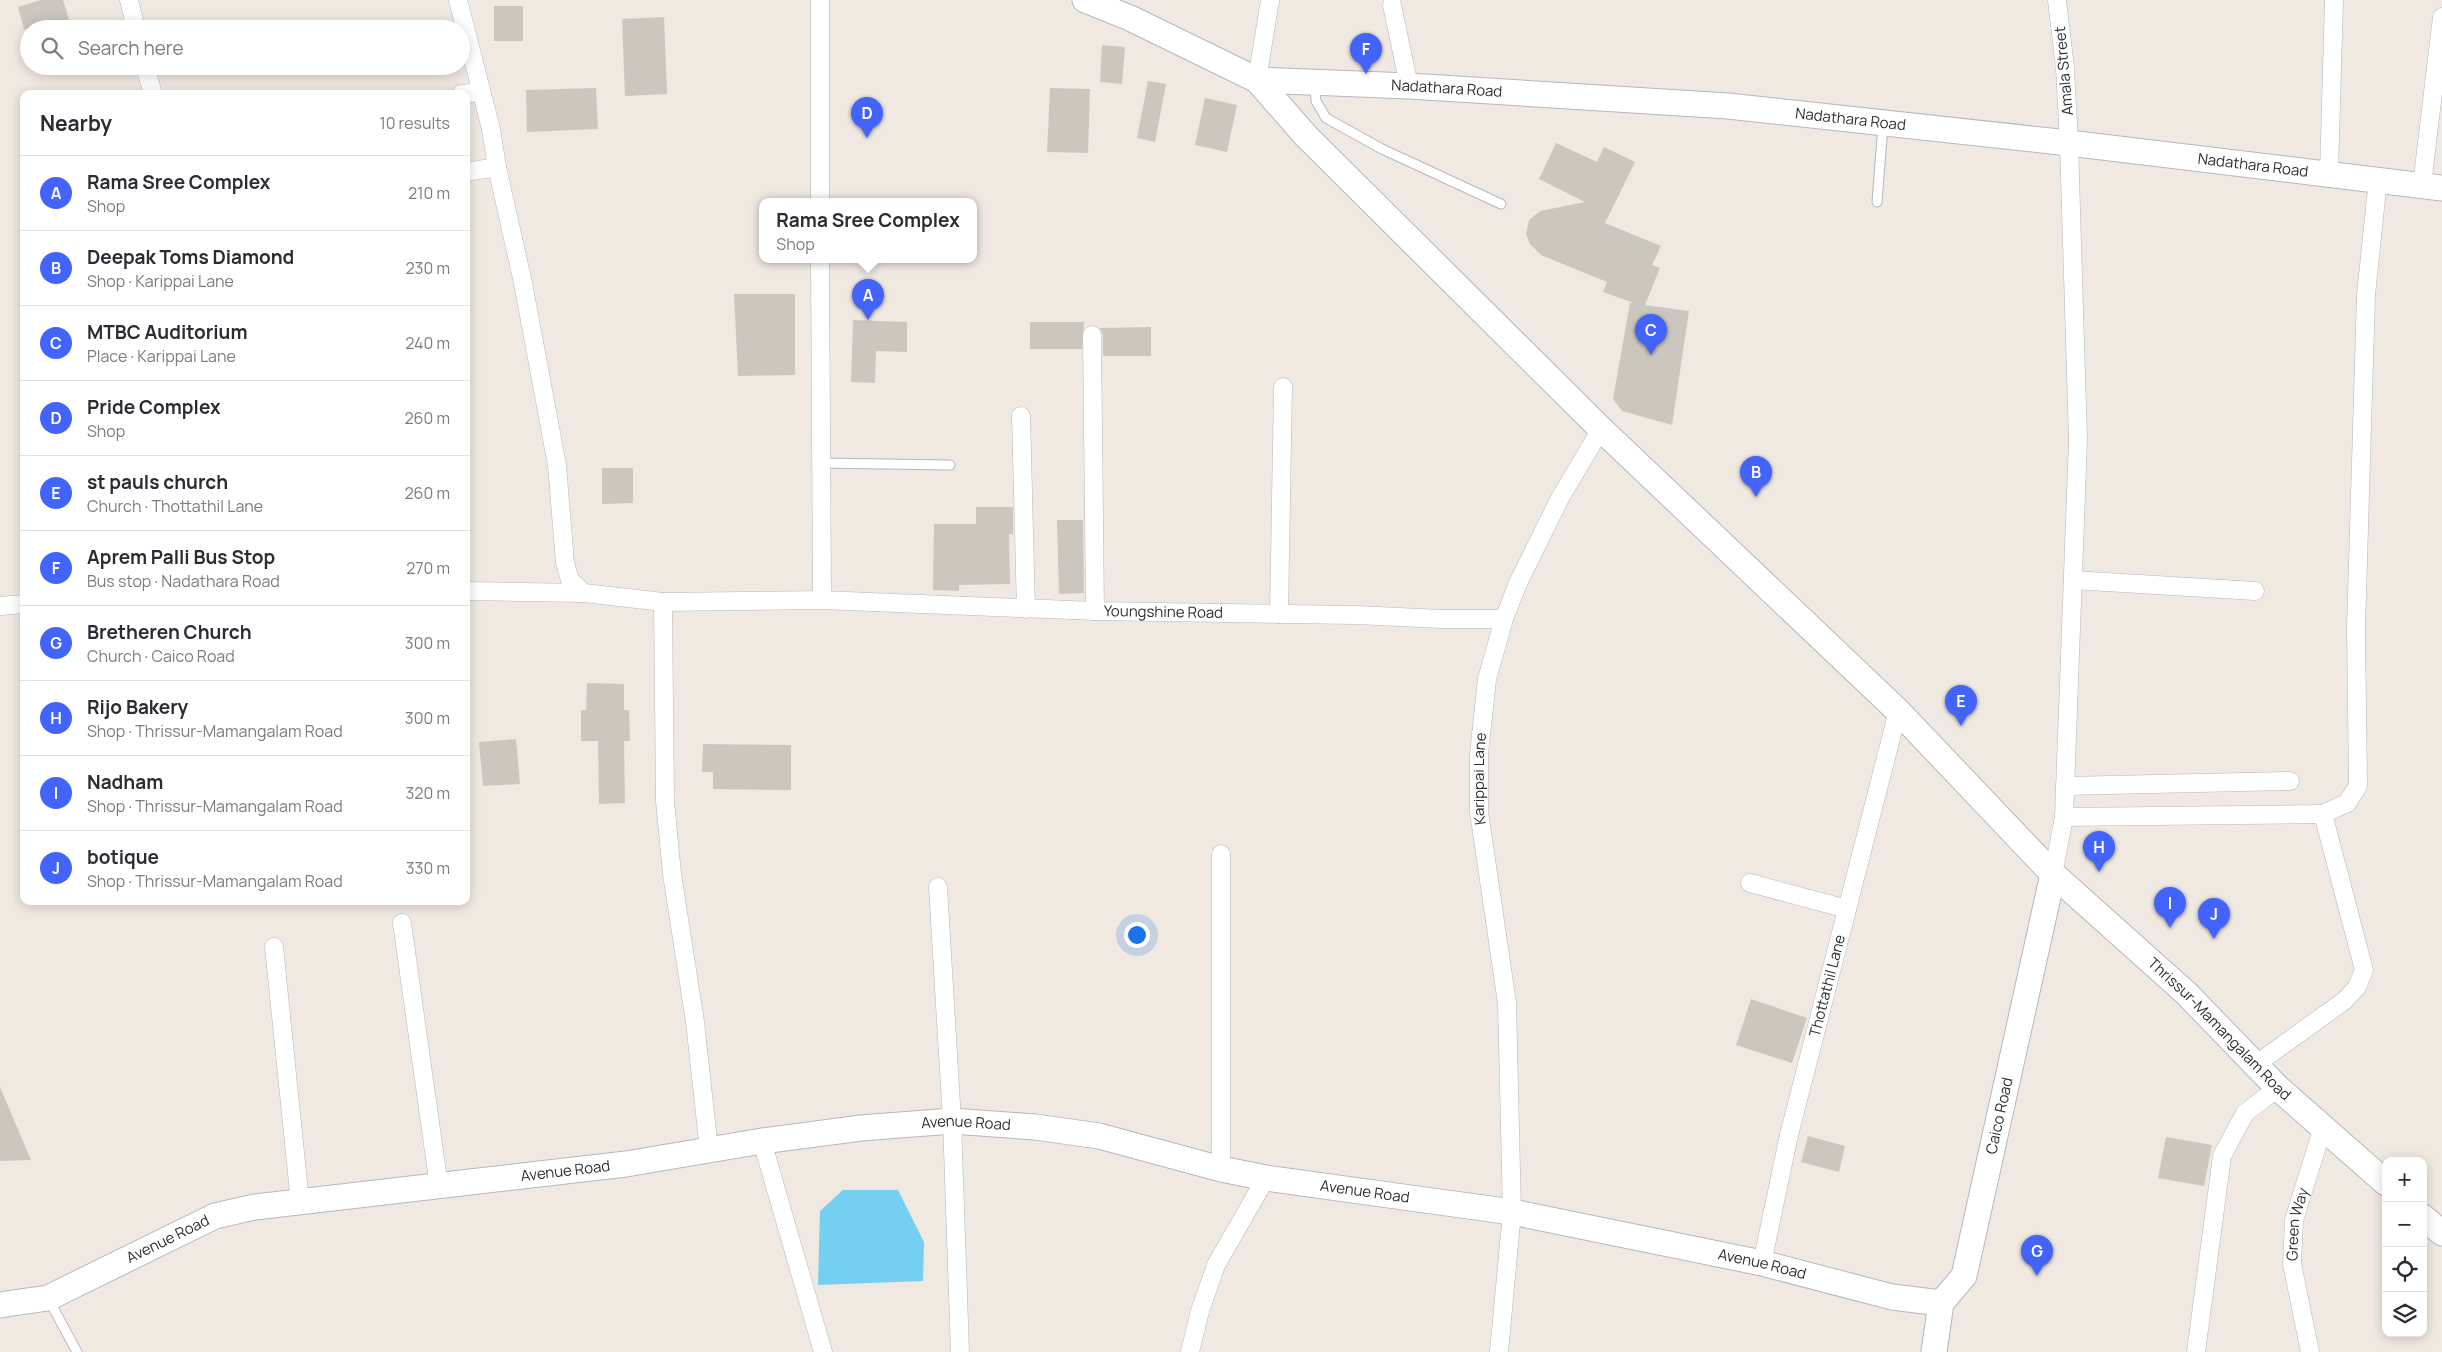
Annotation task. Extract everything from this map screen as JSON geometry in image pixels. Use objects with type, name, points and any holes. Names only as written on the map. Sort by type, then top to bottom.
[{"type":"main road","points":[[1085,0],[1130,18],[1257,80]]},
{"type":"main road","name":"Nadathara Road","points":[[1257,80],[1409,86],[1728,106],[2329,172],[2432,186]]},
{"type":"main road","name":"Thrissur-Mamangalam Road","points":[[1257,80],[1306,136],[1601,429],[1898,711],[2054,874],[2186,993],[2278,1088],[2382,1179]]},
{"type":"main road","name":"Caico Road","points":[[1941,1303],[1964,1276],[2054,874]]},
{"type":"main road","name":"Avenue Road","points":[[0,1305],[48,1298],[215,1216],[255,1207],[626,1164],[762,1141],[861,1128],[952,1121],[1035,1127],[1099,1136],[1221,1169],[1266,1178],[1512,1212],[1762,1263],[1892,1297],[1941,1303]]},
{"type":"main road","points":[[2427,1220],[2442,1233]]},
{"type":"main road","points":[[1934,1352],[1941,1303]]},
{"type":"street","points":[[129,0],[134,20]]},
{"type":"street","points":[[458,0],[463,20]]},
{"type":"street","points":[[820,0],[820,198]]},
{"type":"street","points":[[1257,80],[1270,0]]},
{"type":"street","name":"Amala Street","points":[[2054,874],[2064,817],[2078,440],[2069,143],[2065,68],[2057,0]]},
{"type":"street","points":[[2329,172],[2334,0]]},
{"type":"street","points":[[1392,5],[1409,86]]},
{"type":"street","points":[[2432,186],[2442,16]]},
{"type":"street","points":[[470,48],[492,129],[497,168],[524,283],[556,465],[565,563],[570,580],[584,594]]},
{"type":"street","points":[[148,75],[152,90]]},
{"type":"street","points":[[470,93],[481,92]]},
{"type":"street","points":[[470,171],[497,168]]},
{"type":"street","points":[[2064,817],[2323,814],[2347,803],[2358,786],[2356,629],[2366,295],[2378,179]]},
{"type":"street","points":[[820,263],[822,600]]},
{"type":"street","points":[[1092,334],[1095,612]]},
{"type":"street","points":[[1279,614],[1283,387]]},
{"type":"street","points":[[1021,416],[1026,609]]},
{"type":"street","name":"Karippai Lane","points":[[1499,1352],[1512,1212],[1507,1003],[1479,812],[1479,754],[1487,679],[1504,619],[1518,583],[1560,498],[1601,429]]},
{"type":"street","points":[[2073,580],[2255,591]]},
{"type":"street","name":"Youngshine Road","points":[[470,590],[584,594],[663,602],[822,600],[1095,612],[1504,619]]},
{"type":"street","points":[[663,602],[666,810],[672,874],[695,1022],[709,1150]]},
{"type":"street","points":[[0,606],[20,604]]},
{"type":"street","name":"Thottathil Lane","points":[[1762,1263],[1789,1135],[1898,711]]},
{"type":"street","points":[[2065,786],[2290,781]]},
{"type":"street","points":[[2255,1065],[2344,1001],[2357,987],[2364,970],[2323,814]]},
{"type":"street","points":[[1221,854],[1221,1169]]},
{"type":"street","points":[[1750,883],[1847,909]]},
{"type":"street","points":[[938,887],[952,1121],[960,1352]]},
{"type":"street","points":[[402,923],[439,1187]]},
{"type":"street","points":[[274,947],[300,1202]]},
{"type":"street","points":[[2196,1352],[2222,1156],[2245,1113],[2278,1088]]},
{"type":"street","name":"Green Way","points":[[2310,1352],[2292,1264],[2294,1220],[2323,1127]]},
{"type":"street","points":[[762,1141],[823,1352]]},
{"type":"street","points":[[1190,1352],[1200,1311],[1216,1265],[1266,1178]]},
{"type":"lane","points":[[1314,82],[1316,101],[1326,118],[1382,149],[1501,204]]},
{"type":"lane","points":[[1878,202],[1883,122]]},
{"type":"lane","points":[[820,463],[950,465]]},
{"type":"lane","points":[[48,1298],[77,1352]]},
{"type":"water","points":[[843,1190],[898,1190],[924,1242],[923,1281],[818,1285],[820,1211]]},
{"type":"building","points":[[41,0],[63,0],[69,20],[22,20],[18,7]]},
{"type":"building","points":[[494,6],[523,6],[523,41],[494,41]]},
{"type":"building","points":[[664,17],[667,94],[625,96],[622,19]]},
{"type":"building","points":[[1102,45],[1125,47],[1122,84],[1100,82]]},
{"type":"building","points":[[1148,81],[1166,84],[1155,142],[1137,138]]},
{"type":"building","points":[[596,88],[598,129],[527,132],[526,90]]},
{"type":"building","points":[[1050,88],[1090,89],[1088,153],[1047,152]]},
{"type":"building","points":[[1205,98],[1237,105],[1227,152],[1195,145]]},
{"type":"building","points":[[1556,143],[1597,162],[1604,147],[1635,162],[1605,223],[1661,246],[1652,265],[1660,268],[1645,305],[1689,311],[1672,425],[1622,411],[1613,399],[1630,303],[1634,303],[1603,292],[1607,282],[1541,255],[1530,244],[1526,234],[1529,220],[1540,211],[1585,202],[1539,179]]},
{"type":"building","points":[[734,294],[795,294],[795,375],[738,376]]},
{"type":"building","points":[[853,320],[907,322],[907,352],[876,351],[875,383],[851,382]]},
{"type":"building","points":[[1030,322],[1084,322],[1082,349],[1030,349]]},
{"type":"building","points":[[1151,327],[1151,356],[1103,356],[1103,335],[1100,328]]},
{"type":"building","points":[[602,468],[633,468],[633,503],[602,504]]},
{"type":"building","points":[[976,507],[1013,507],[1013,534],[1009,534],[1010,584],[959,585],[959,591],[933,590],[934,524],[976,524]]},
{"type":"building","points":[[1057,520],[1083,520],[1084,593],[1059,594]]},
{"type":"building","points":[[587,683],[624,684],[624,710],[629,710],[630,741],[624,741],[625,803],[599,804],[598,741],[581,741],[581,710],[586,710]]},
{"type":"building","points":[[516,739],[520,784],[483,786],[479,742]]},
{"type":"building","points":[[703,744],[791,745],[791,790],[713,789],[713,772],[702,772]]},
{"type":"building","points":[[1751,999],[1807,1018],[1792,1063],[1736,1045]]},
{"type":"building","points":[[0,1087],[31,1160],[0,1161]]},
{"type":"building","points":[[1808,1136],[1845,1146],[1839,1172],[1801,1162]]},
{"type":"building","points":[[2166,1137],[2212,1145],[2204,1186],[2158,1178]]},
{"type":"place","name":"Aprem Palli Bus Stop","points":[[1366,74]]},
{"type":"place","name":"Pride Complex","points":[[867,138]]},
{"type":"place","name":"Rama Sree Complex","points":[[868,320]]},
{"type":"place","name":"MTBC Auditorium","points":[[1651,355]]},
{"type":"place","name":"Deepak Toms Diamond","points":[[1756,497]]},
{"type":"place","name":"st pauls church","points":[[1961,726]]},
{"type":"place","name":"Rijo Bakery","points":[[2099,872]]},
{"type":"place","name":"Nadham","points":[[2170,928]]},
{"type":"place","name":"botique","points":[[2214,939]]},
{"type":"place","name":"Bretheren Church","points":[[2037,1276]]}]
